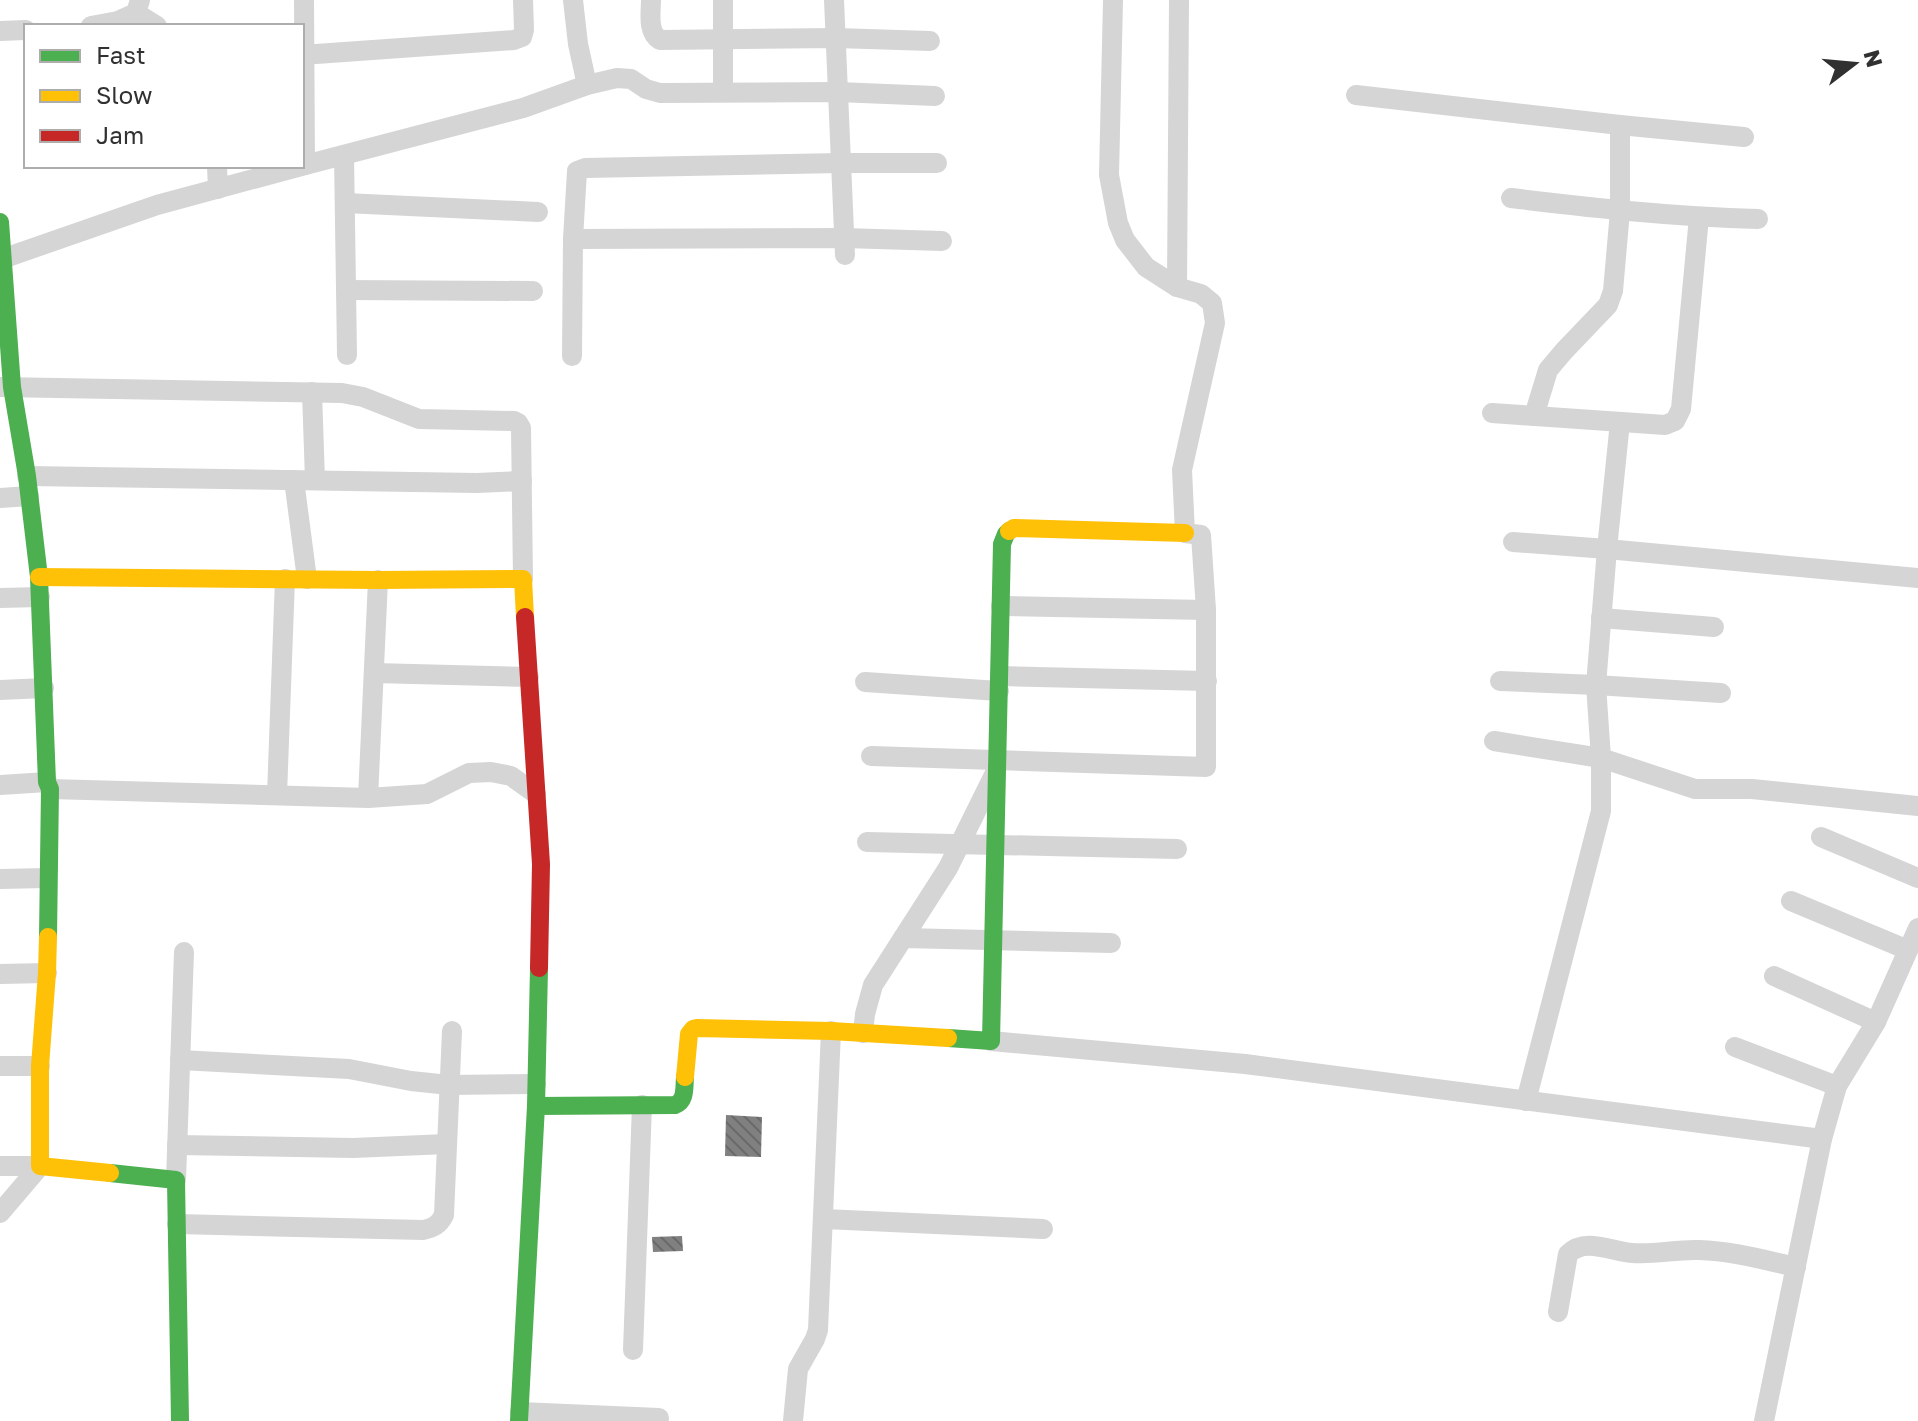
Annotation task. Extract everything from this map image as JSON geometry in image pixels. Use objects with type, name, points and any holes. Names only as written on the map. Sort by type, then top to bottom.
[{"type":"street","points":[[304,0],[304,24]]},
{"type":"street","points":[[304,54],[514,40],[522,37],[524,30],[523,0]]},
{"type":"street","points":[[573,0],[587,85]]},
{"type":"street","points":[[651,0],[651,30],[654,37],[660,40],[836,38],[930,41]]},
{"type":"street","points":[[723,0],[723,92]]},
{"type":"street","points":[[834,0],[844,246]]},
{"type":"street","points":[[1113,0],[1109,175],[1115,213],[1125,240],[1146,267],[1177,287],[1201,294],[1212,303],[1215,314],[1182,470],[1185,533]]},
{"type":"street","points":[[1177,287],[1179,0]]},
{"type":"street","points":[[102,24],[118,21],[138,6],[155,24]]},
{"type":"street","points":[[0,31],[24,30]]},
{"type":"street","points":[[304,110],[305,165],[523,108],[587,85],[617,78],[631,79],[646,89],[660,93],[838,92],[935,96]]},
{"type":"street","points":[[1356,95],[1744,137]]},
{"type":"street","points":[[1534,416],[1548,370],[1608,305],[1613,291],[1620,211],[1620,125]]},
{"type":"street","points":[[344,155],[347,355]]},
{"type":"street","points":[[572,356],[577,171],[585,168],[937,163]]},
{"type":"street","points":[[217,168],[218,189]]},
{"type":"street","points":[[1,246],[294,168]]},
{"type":"street","points":[[1511,198],[1620,211],[1758,219]]},
{"type":"street","points":[[345,203],[538,212]]},
{"type":"street","points":[[1492,413],[1665,425],[1675,421],[1681,409],[1699,217]]},
{"type":"street","points":[[0,222],[6,387],[28,486],[40,587],[48,786],[47,973],[40,1066],[40,1166],[0,1213]]},
{"type":"street","points":[[573,239],[844,246],[942,241]]},
{"type":"street","points":[[346,290],[533,291]]},
{"type":"street","points":[[6,387],[342,393],[363,397],[419,419],[518,423],[521,428],[523,579],[541,864],[536,1106],[520,1417],[659,1418]]},
{"type":"street","points":[[307,579],[304,480],[312,392]]},
{"type":"street","points":[[1526,1101],[1601,811],[1596,685],[1620,422]]},
{"type":"street","points":[[0,498],[28,486],[304,480],[522,481]]},
{"type":"street","points":[[871,756],[998,763],[1206,767],[1206,610],[1201,535],[1014,528],[1006,534],[1002,544],[999,684],[998,763],[997,845],[991,1041]]},
{"type":"street","points":[[1513,542],[1918,578]]},
{"type":"street","points":[[0,598],[40,587],[285,579],[523,579]]},
{"type":"street","points":[[277,795],[285,579]]},
{"type":"street","points":[[368,798],[378,580]]},
{"type":"street","points":[[1001,606],[1206,610]]},
{"type":"street","points":[[1601,618],[1714,627]]},
{"type":"street","points":[[374,673],[529,677]]},
{"type":"street","points":[[865,682],[1207,681]]},
{"type":"street","points":[[1500,681],[1721,693]]},
{"type":"street","points":[[0,690],[44,688]]},
{"type":"street","points":[[1494,741],[1601,758],[1695,789],[1752,789],[1918,806]]},
{"type":"street","points":[[863,1033],[873,985],[948,868],[998,763]]},
{"type":"street","points":[[0,785],[368,798],[427,794],[469,773],[491,772],[511,776],[536,794]]},
{"type":"street","points":[[1821,837],[1918,878]]},
{"type":"street","points":[[867,842],[1177,849]]},
{"type":"street","points":[[0,879],[47,878]]},
{"type":"street","points":[[1791,901],[1908,950]]},
{"type":"street","points":[[1764,1421],[1822,1139],[1837,1086],[1876,1022],[1918,928]]},
{"type":"street","points":[[903,938],[1111,943]]},
{"type":"street","points":[[180,1421],[176,1180],[184,952]]},
{"type":"street","points":[[0,974],[47,973]]},
{"type":"street","points":[[1774,976],[1876,1022]]},
{"type":"street","points":[[536,1106],[680,1103],[683,1099],[689,1034],[693,1029],[831,1031],[991,1041],[1245,1064],[1822,1139]]},
{"type":"street","points":[[177,1224],[423,1230],[440,1223],[444,1215],[452,1031]]},
{"type":"street","points":[[793,1421],[798,1369],[818,1330],[831,1031]]},
{"type":"street","points":[[1735,1047],[1837,1086]]},
{"type":"street","points":[[180,1060],[349,1069],[449,1085],[536,1084]]},
{"type":"street","points":[[0,1066],[40,1066]]},
{"type":"street","points":[[633,1350],[642,1105]]},
{"type":"street","points":[[177,1145],[353,1148],[447,1144]]},
{"type":"street","points":[[0,1166],[40,1166],[176,1180]]},
{"type":"street","points":[[824,1219],[1043,1229]]},
{"type":"street","points":[[1558,1312],[1568,1254],[1575,1247],[1588,1245],[1630,1253],[1658,1254],[1683,1250],[1727,1252],[1796,1267]]},
{"type":"building","points":[[726,1115],[762,1117],[761,1157],[725,1156]]},
{"type":"building","points":[[682,1236],[683,1251],[653,1252],[652,1237]]},
{"type":"traffic: fast","points":[[0,222],[12,387],[39,577],[47,782],[50,789],[48,937]]},
{"type":"traffic: fast","points":[[948,1038],[991,1041],[1002,544],[1009,531]]},
{"type":"traffic: fast","points":[[536,1106],[539,968]]},
{"type":"traffic: fast","points":[[519,1421],[536,1106],[675,1105],[683,1097],[685,1077]]},
{"type":"traffic: fast","points":[[110,1173],[176,1180],[180,1421]]},
{"type":"traffic: slow","points":[[1009,531],[1014,528],[1185,533]]},
{"type":"traffic: slow","points":[[39,577],[523,579],[525,617]]},
{"type":"traffic: slow","points":[[48,937],[40,1066],[40,1166],[110,1173]]},
{"type":"traffic: slow","points":[[685,1077],[689,1034],[697,1028],[948,1038]]},
{"type":"traffic: jam","points":[[525,617],[541,864],[539,968]]}]
